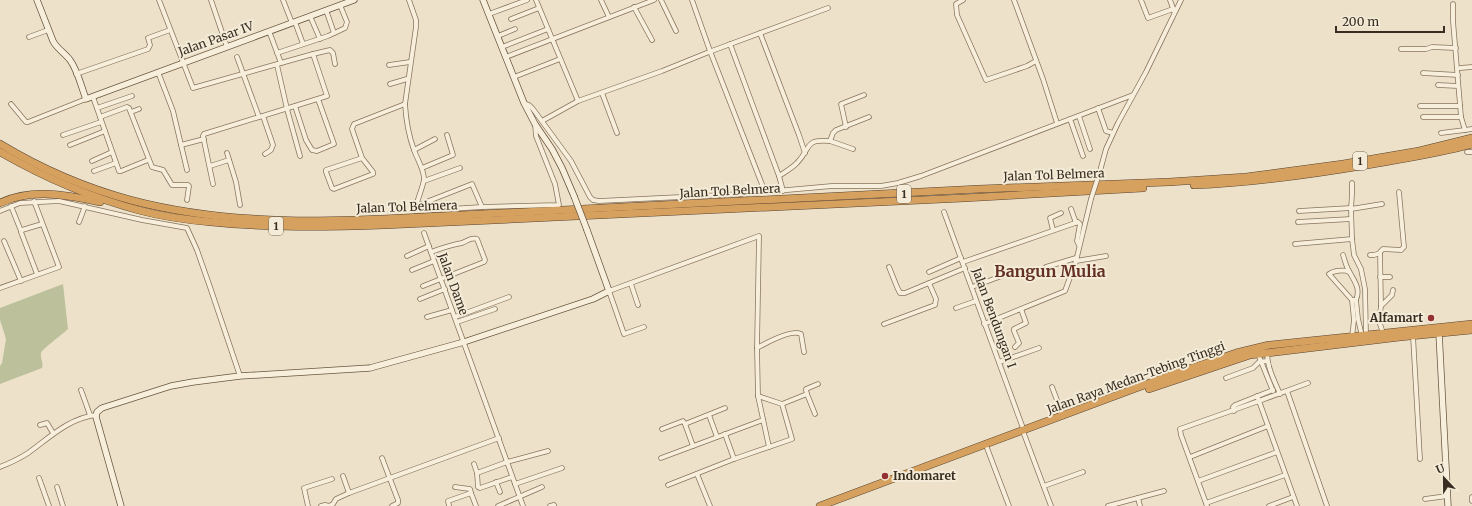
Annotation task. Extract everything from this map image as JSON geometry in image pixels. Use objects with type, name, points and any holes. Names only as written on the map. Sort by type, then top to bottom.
[{"type":"highway","name":"Jalan Tol Belmera","points":[[0,152],[30,169],[72,188],[143,212],[189,220],[244,225],[302,227],[354,226],[956,199],[1215,182],[1343,164],[1434,148],[1472,138]]},
{"type":"highway","name":"Jalan Tol Belmera","points":[[0,144],[54,173],[93,189],[118,197],[152,206],[184,212],[275,220],[383,219],[979,189],[1169,182],[1252,181],[1343,169],[1419,156],[1472,144]]},
{"type":"highway","points":[[0,203],[19,196],[49,194],[81,198],[143,212]]},
{"type":"highway","name":"Jalan Raya Medan-Tebing Tinggi","points":[[1333,342],[1364,335],[1472,324]]},
{"type":"highway","name":"Jalan Raya Medan-Tebing Tinggi","points":[[832,506],[987,448],[1024,432],[1171,375],[1246,350],[1269,345],[1309,341],[1323,343],[1472,330]]},
{"type":"highway","name":"Jalan Raya Medan-Tebing Tinggi","points":[[820,506],[1024,432],[1241,357],[1267,352],[1315,347],[1323,343]]},
{"type":"street","points":[[11,104],[28,122],[86,99],[68,58],[56,46],[48,30],[37,0]]},
{"type":"street","points":[[158,0],[184,63],[192,88],[330,50],[333,53],[335,64]]},
{"type":"street","points":[[213,0],[227,47]]},
{"type":"street","points":[[283,0],[304,44]]},
{"type":"street","name":"Jalan Pasar IV","points":[[86,99],[354,0]]},
{"type":"street","points":[[409,0],[416,20],[404,104],[407,127],[414,150],[422,168],[424,181],[416,206],[416,211],[482,207],[559,205],[555,184],[536,136],[535,124]]},
{"type":"street","points":[[483,0],[524,103],[535,124],[552,149],[574,196],[624,334],[644,327]]},
{"type":"street","points":[[489,14],[527,0]]},
{"type":"street","points":[[536,0],[578,101]]},
{"type":"street","points":[[601,0],[609,17]]},
{"type":"street","points":[[506,57],[654,0]]},
{"type":"street","points":[[661,0],[676,31]]},
{"type":"street","points":[[692,0],[710,51],[765,192]]},
{"type":"street","points":[[964,0],[956,4],[957,15],[986,80],[1027,66],[1036,61]]},
{"type":"street","points":[[1014,0],[1057,123]]},
{"type":"street","points":[[1141,0],[1148,18],[1174,11]]},
{"type":"street","points":[[1170,0],[1174,11]]},
{"type":"street","points":[[984,324],[1066,292],[1106,149],[1146,72],[1174,11],[1181,0]]},
{"type":"street","points":[[277,53],[320,39],[345,28],[347,25],[343,3]]},
{"type":"street","points":[[1453,4],[1458,86],[1461,116],[1465,130]]},
{"type":"street","points":[[634,7],[652,40]]},
{"type":"street","points":[[511,19],[539,8]]},
{"type":"street","points":[[542,121],[578,101],[828,8]]},
{"type":"street","points":[[326,10],[334,33]]},
{"type":"street","points":[[310,16],[320,39]]},
{"type":"street","points":[[498,36],[515,29]]},
{"type":"street","points":[[502,47],[548,29]]},
{"type":"street","points":[[29,37],[48,30]]},
{"type":"street","points":[[76,74],[148,49],[150,45],[148,38],[170,30]]},
{"type":"street","points":[[269,31],[277,53],[287,109],[300,156]]},
{"type":"street","points":[[760,33],[805,153]]},
{"type":"street","points":[[730,44],[779,176],[783,191]]},
{"type":"street","points":[[1400,49],[1426,49],[1432,47],[1456,48]]},
{"type":"street","points":[[213,184],[204,134],[287,109],[327,95],[313,54]]},
{"type":"street","points":[[237,57],[273,145],[271,150],[265,154]]},
{"type":"street","points":[[514,77],[560,59]]},
{"type":"street","points":[[389,66],[410,62]]},
{"type":"street","points":[[1460,68],[1472,67]]},
{"type":"street","points":[[158,72],[173,111],[187,170]]},
{"type":"street","points":[[1423,73],[1458,75]]},
{"type":"street","points":[[390,84],[407,79]]},
{"type":"street","points":[[1438,85],[1458,86]]},
{"type":"street","points":[[602,93],[617,133]]},
{"type":"street","points":[[846,127],[841,104],[864,95]]},
{"type":"street","points":[[524,103],[529,105],[542,121],[571,161],[590,197],[596,201],[783,191],[832,186],[881,186],[898,183],[921,176],[1133,95]]},
{"type":"street","points":[[97,108],[132,96]]},
{"type":"street","points":[[93,97],[119,170],[121,171],[148,160]]},
{"type":"street","points":[[295,106],[306,140],[312,150],[317,151],[334,144],[318,99]]},
{"type":"street","points":[[362,158],[326,170],[332,188],[334,189],[373,174],[374,172],[362,158],[352,129],[354,124],[404,104]]},
{"type":"street","points":[[1420,106],[1460,106]]},
{"type":"street","points":[[63,135],[127,107],[131,112],[148,160],[152,167],[163,170],[172,185],[189,186],[187,200]]},
{"type":"street","points":[[1098,108],[1106,131],[1113,133]]},
{"type":"street","points":[[131,112],[139,109]]},
{"type":"street","points":[[1079,116],[1090,149]]},
{"type":"street","points":[[1423,117],[1461,116]]},
{"type":"street","points":[[830,141],[834,132],[869,117]]},
{"type":"street","points":[[1070,120],[1083,156]]},
{"type":"street","points":[[1441,133],[1472,129]]},
{"type":"street","points":[[70,145],[104,131]]},
{"type":"street","points":[[422,168],[453,155],[447,135]]},
{"type":"street","points":[[181,145],[204,139]]},
{"type":"street","points":[[414,150],[435,139]]},
{"type":"street","points":[[779,176],[793,167],[811,143],[817,140],[830,141],[853,149]]},
{"type":"street","points":[[92,161],[112,152]]},
{"type":"street","points":[[1467,152],[1472,152]]},
{"type":"street","points":[[227,153],[236,182],[240,205]]},
{"type":"street","points":[[210,166],[229,160]]},
{"type":"street","points":[[94,171],[116,163]]},
{"type":"street","points":[[424,181],[460,168]]},
{"type":"street","points":[[1352,183],[1352,239],[1354,255],[1361,270],[1364,284],[1364,335]]},
{"type":"street","points":[[416,206],[472,184],[482,207]]},
{"type":"street","points":[[1383,333],[1379,321],[1381,306],[1380,250],[1401,250],[1404,247],[1399,192]]},
{"type":"street","points":[[0,288],[59,267],[34,201]]},
{"type":"street","points":[[0,211],[20,203],[34,201],[59,201],[142,220],[187,228],[197,250],[240,376]]},
{"type":"street","points":[[1299,211],[1351,208],[1382,204]]},
{"type":"street","points":[[11,206],[37,274]]},
{"type":"street","points":[[79,222],[85,206]]},
{"type":"street","points":[[1071,209],[1076,222],[1080,223],[1077,241],[1079,246]]},
{"type":"street","name":"Jalan Bendungan I","points":[[944,212],[1051,506]]},
{"type":"street","points":[[1054,230],[1050,218],[1061,213]]},
{"type":"street","points":[[1298,222],[1351,219]]},
{"type":"street","points":[[929,272],[1076,222]]},
{"type":"street","points":[[21,231],[42,224]]},
{"type":"street","name":"Jalan Dame","points":[[424,233],[523,506]]},
{"type":"street","points":[[0,467],[24,456],[53,433],[65,426],[93,415],[102,408],[171,386],[240,376],[370,368],[464,342],[576,305],[609,291],[759,236],[757,348],[758,396],[768,447]]},
{"type":"street","points":[[423,286],[484,262],[485,260],[477,239],[474,238],[453,243],[431,252]]},
{"type":"street","points":[[1295,244],[1352,239]]},
{"type":"street","points":[[4,241],[21,281]]},
{"type":"street","points":[[407,256],[429,246]]},
{"type":"street","points":[[1370,255],[1380,253]]},
{"type":"street","points":[[1343,255],[1349,272],[1355,280],[1358,288],[1358,295],[1354,300]]},
{"type":"street","points":[[1046,267],[1076,260],[1106,256]]},
{"type":"street","points":[[412,270],[434,261]]},
{"type":"street","points":[[889,267],[900,293],[905,293],[965,268]]},
{"type":"street","points":[[1349,272],[1346,270],[1331,272],[1329,274],[1354,300],[1356,319],[1352,337]]},
{"type":"street","points":[[972,287],[1007,274]]},
{"type":"street","points":[[1380,277],[1390,277]]},
{"type":"street","points":[[884,324],[935,305],[936,299],[929,283]]},
{"type":"street","points":[[631,284],[638,305]]},
{"type":"street","points":[[420,299],[445,290]]},
{"type":"street","points":[[1381,306],[1388,300],[1394,290]]},
{"type":"street","points":[[455,317],[509,297]]},
{"type":"street","points":[[956,308],[976,301]]},
{"type":"street","points":[[457,322],[495,309]]},
{"type":"street","points":[[1015,347],[1019,342],[1014,329],[1026,323],[1021,309]]},
{"type":"street","points":[[427,318],[452,310]]},
{"type":"street","points":[[1356,319],[1364,335]]},
{"type":"street","points":[[757,348],[777,338],[799,332],[801,334],[804,352]]},
{"type":"street","points":[[1439,334],[1448,506]]},
{"type":"street","points":[[1413,336],[1420,459]]},
{"type":"street","points":[[999,362],[1039,348]]},
{"type":"street","points":[[1267,352],[1267,361],[1272,377],[1280,394]]},
{"type":"street","points":[[1258,354],[1274,395]]},
{"type":"street","points":[[1226,378],[1253,368],[1258,363],[1267,361]]},
{"type":"street","points":[[1285,475],[1207,504],[1180,429],[1234,411],[1308,383]]},
{"type":"street","points":[[815,414],[806,388],[818,384]]},
{"type":"street","points":[[1052,387],[1063,417]]},
{"type":"street","points":[[81,390],[93,415],[121,506]]},
{"type":"street","points":[[1234,411],[1233,407],[1236,405],[1272,390]]},
{"type":"street","points":[[1287,391],[1327,506]]},
{"type":"street","points":[[758,396],[782,404],[807,394]]},
{"type":"street","points":[[1257,396],[1296,506]]},
{"type":"street","points":[[668,485],[734,459],[792,439],[782,404]]},
{"type":"street","points":[[686,424],[725,408]]},
{"type":"street","points":[[709,415],[717,437]]},
{"type":"street","points":[[661,458],[763,420]]},
{"type":"street","points":[[662,429],[682,421],[686,424],[693,446]]},
{"type":"street","points":[[40,425],[47,423],[53,433]]},
{"type":"street","points":[[1190,457],[1268,426]]},
{"type":"street","points":[[725,434],[734,459]]},
{"type":"street","points":[[321,506],[329,506],[333,504],[336,499],[349,493],[499,438]]},
{"type":"street","points":[[987,448],[1009,506]]},
{"type":"street","points":[[477,473],[507,462],[548,451]]},
{"type":"street","points":[[1198,481],[1277,452]]},
{"type":"street","points":[[382,458],[398,502],[392,506]]},
{"type":"street","points":[[474,464],[479,488],[512,477]]},
{"type":"street","points":[[515,484],[562,468]]},
{"type":"street","points":[[1044,486],[1083,472]]},
{"type":"street","points":[[697,474],[710,506]]},
{"type":"street","points":[[343,476],[349,493]]},
{"type":"street","points":[[39,478],[49,506]]},
{"type":"street","points":[[308,506],[304,488],[332,479]]},
{"type":"street","points":[[496,482],[500,492]]},
{"type":"street","points":[[57,487],[63,506]]},
{"type":"street","points":[[455,487],[470,489],[476,506]]},
{"type":"street","points":[[498,506],[542,487]]},
{"type":"street","points":[[1108,506],[1164,491]]},
{"type":"street","points":[[449,506],[448,501],[472,493]]},
{"type":"street","points":[[1425,499],[1447,496]]},
{"type":"street","points":[[1138,498],[1140,506]]},
{"type":"street","points":[[1269,506],[1293,498]]},
{"type":"green space","points":[[63,284],[68,329],[42,351],[42,368],[0,384],[0,366],[2,363],[6,339],[0,320],[0,308]]},
{"type":"place","name":"Alfamart","points":[[1431,318]]},
{"type":"place","name":"Indomaret","points":[[885,476]]},
{"type":"district","name":"Bangun Mulia","points":[[1050,271]]}]
